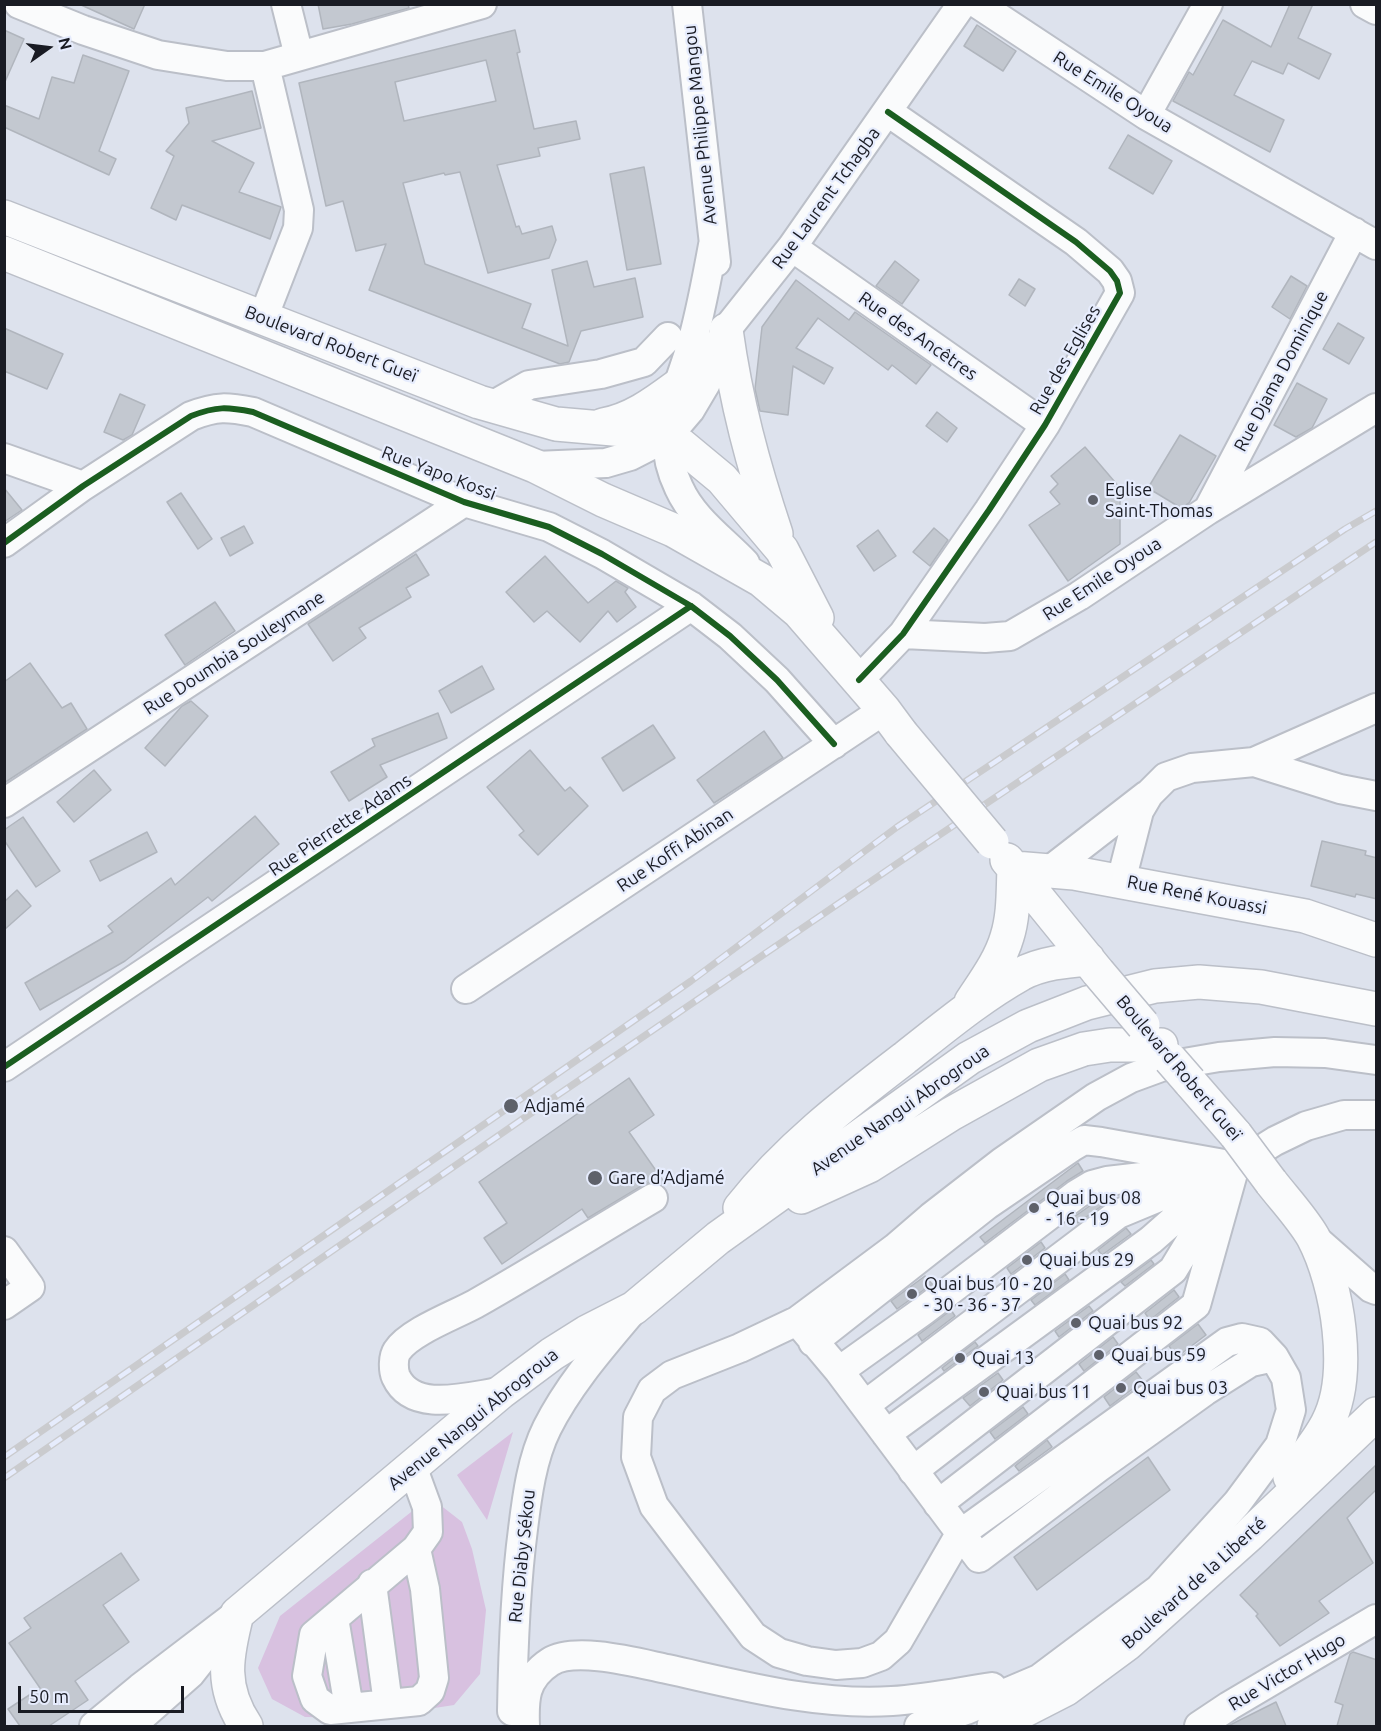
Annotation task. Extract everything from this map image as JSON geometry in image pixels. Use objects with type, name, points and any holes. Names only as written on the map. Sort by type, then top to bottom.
[{"type":"main road","name":"Boulevard Robert Gueï","points":[[4,218],[492,406],[556,424],[636,431],[667,437],[688,449],[722,479],[782,550],[833,649]]},
{"type":"main road","name":"Boulevard Robert Gueï","points":[[4,253],[535,466],[603,500],[673,530],[761,580],[799,612],[859,680],[1166,1053],[1235,1151],[1271,1182],[1312,1236],[1326,1271],[1338,1319],[1341,1356],[1336,1394],[1327,1424],[1249,1535]]},
{"type":"main road","points":[[726,330],[734,383],[747,442],[782,550]]},
{"type":"main road","points":[[583,428],[616,422],[648,408],[676,387]]},
{"type":"main road","points":[[967,1009],[996,963],[1007,937],[1012,908],[1014,868]]},
{"type":"main road","name":"Rue René Kouassi","points":[[1014,868],[1121,881],[1305,916],[1377,940]]},
{"type":"main road","points":[[967,1009],[1023,974],[1049,964],[1093,965]]},
{"type":"main road","name":"Avenue Nangui Abrogroua","points":[[237,1614],[501,1392],[552,1354],[587,1332],[634,1308],[718,1238],[748,1219],[969,1058],[1028,1026],[1087,1003],[1155,986],[1199,982],[1261,987],[1377,1009]]},
{"type":"main road","name":"Avenue Nangui Abrogroua","points":[[718,1238],[764,1179],[822,1122],[967,1009]]},
{"type":"main road","points":[[748,1219],[820,1190],[869,1166],[951,1114],[1039,1065],[1084,1049],[1110,1046],[1166,1053]]},
{"type":"main road","name":"Boulevard de la Liberté","points":[[994,1726],[1066,1689],[1127,1644],[1249,1535],[1377,1414]]},
{"type":"main road","points":[[237,1614],[227,1652],[228,1681],[235,1710],[246,1726]]},
{"type":"street","points":[[19,4],[83,30],[158,55],[227,66],[265,66],[482,4]]},
{"type":"street","points":[[286,4],[299,56]]},
{"type":"street","name":"Avenue Philippe Mangou","points":[[687,4],[713,245],[726,330]]},
{"type":"street","name":"Rue Laurent Tchagba","points":[[726,330],[792,247],[962,4]]},
{"type":"street","name":"Rue Emile Oyoua","points":[[978,4],[1146,115],[1365,239]]},
{"type":"street","points":[[1146,115],[1208,4]]},
{"type":"street","points":[[1365,4],[1377,10]]},
{"type":"street","points":[[263,318],[298,228],[299,210],[265,66]]},
{"type":"street","name":"Rue des Eglises","points":[[859,680],[903,634],[1045,425],[1120,293],[1117,281],[1110,272],[1076,242],[888,112]]},
{"type":"street","name":"Rue Djama Dominique","points":[[1208,510],[1365,239]]},
{"type":"street","name":"Avenue Philippe Mangou","points":[[713,245],[702,305],[668,414],[668,458],[679,489],[701,521],[761,580]]},
{"type":"street","name":"Rue des Ancêtres","points":[[792,247],[1045,425]]},
{"type":"street","points":[[667,437],[690,410],[706,383],[715,353],[726,330]]},
{"type":"street","points":[[492,406],[529,385],[602,374],[644,362],[668,337]]},
{"type":"street","name":"Rue Yapo Kossi","points":[[4,543],[83,486],[191,416],[210,409],[230,408],[253,412],[464,502],[549,527],[602,554],[691,606],[730,636],[777,680],[834,744]]},
{"type":"street","name":"Rue Emile Oyoua","points":[[903,634],[985,638],[1010,636],[1078,596],[1208,510],[1377,408]]},
{"type":"street","name":"Boulevard Robert Gueï","points":[[535,466],[606,463],[630,456],[667,437]]},
{"type":"street","points":[[4,458],[83,486]]},
{"type":"street","name":"Rue Doumbia Souleymane","points":[[4,804],[464,502]]},
{"type":"street","name":"Rue Pierrette Adams","points":[[4,1067],[691,606]]},
{"type":"street","points":[[1049,871],[1149,794],[1166,777],[1192,768],[1254,762],[1377,708]]},
{"type":"street","name":"Rue Koffi Abinan","points":[[466,989],[834,744],[892,721]]},
{"type":"street","points":[[1254,762],[1340,789],[1377,796]]},
{"type":"street","points":[[1121,881],[1139,811],[1149,794]]},
{"type":"street","points":[[805,1331],[931,1216],[1002,1162],[1096,1097],[1131,1078],[1161,1067],[1219,1057],[1275,1052],[1325,1053],[1377,1060]]},
{"type":"street","points":[[1344,1115],[1377,1121]]},
{"type":"street","points":[[839,1371],[1092,1185],[1275,1141],[1306,1126],[1344,1115],[1377,1115]]},
{"type":"street","points":[[919,1726],[966,1710],[1039,1679],[1159,1589],[1237,1503],[1280,1445],[1291,1410],[1286,1378],[1274,1357],[1260,1342],[1242,1338],[1227,1342],[960,1534],[898,1641],[881,1656],[862,1663],[836,1665],[807,1661],[779,1653],[753,1636],[654,1506],[636,1457],[638,1418],[652,1390],[672,1375],[740,1348],[805,1331],[1084,1140],[1235,1151]]},
{"type":"street","points":[[865,1405],[1118,1214],[1235,1151]]},
{"type":"street","points":[[886,1434],[1151,1240],[1235,1151]]},
{"type":"street","points":[[913,1471],[1173,1270],[1235,1151]]},
{"type":"street","points":[[938,1504],[1196,1305],[1235,1151]]},
{"type":"street","points":[[501,1392],[441,1400],[414,1397],[400,1387],[394,1371],[396,1352],[410,1338],[475,1304],[653,1198]]},
{"type":"street","points":[[1312,1236],[1371,1288],[1377,1290]]},
{"type":"street","points":[[4,1251],[30,1287],[4,1305]]},
{"type":"street","name":"Rue Diaby Sékou","points":[[512,1726],[513,1635],[528,1488],[546,1430],[571,1386],[634,1308]]},
{"type":"street","points":[[805,1331],[865,1405],[960,1534]]},
{"type":"street","points":[[412,1466],[427,1507],[428,1532],[416,1549],[314,1635],[307,1676],[315,1699],[330,1710],[419,1701],[430,1691],[434,1678],[425,1588],[416,1549]]},
{"type":"street","points":[[372,1584],[388,1704]]},
{"type":"street","name":"Avenue Nangui Abrogroua","points":[[94,1726],[237,1614]]},
{"type":"street","name":"Avenue Nangui Abrogroua","points":[[131,1726],[190,1674],[237,1614]]},
{"type":"street","name":"Rue Victor Hugo","points":[[1199,1726],[1377,1619]]},
{"type":"street","points":[[525,1726],[524,1698],[530,1683],[550,1662],[580,1656],[628,1660],[774,1692],[846,1701],[892,1701],[1039,1679]]},
{"type":"shaded area","points":[[513,1432],[487,1520],[457,1475]]},
{"type":"shaded area","points":[[430,1497],[462,1522],[472,1549],[486,1610],[480,1674],[454,1705],[370,1718],[305,1717],[272,1699],[258,1668],[280,1616]]},
{"type":"building","points":[[79,4],[145,4],[134,29]]},
{"type":"building","points":[[318,4],[408,4],[409,8],[352,24],[323,29]]},
{"type":"building","points":[[1290,4],[1313,4],[1298,38],[1331,54],[1319,79],[1288,63],[1283,74],[1252,61],[1234,95],[1284,120],[1270,152],[1173,101],[1189,72],[1193,75],[1223,20],[1271,47]]},
{"type":"building","points":[[977,25],[1016,51],[1003,71],[964,46]]},
{"type":"building","points":[[4,30],[24,39],[4,84]]},
{"type":"building","points":[[515,30],[520,52],[517,53],[534,129],[576,121],[580,139],[538,148],[540,156],[497,165],[516,227],[519,226],[522,234],[552,226],[556,240],[549,258],[488,273],[460,172],[445,175],[444,173],[403,183],[425,264],[531,304],[522,328],[568,346],[552,270],[587,261],[594,287],[635,278],[643,317],[581,331],[569,362],[560,364],[369,290],[386,244],[356,251],[343,201],[326,206],[299,83]],"holes":[[[486,60],[496,101],[404,121],[395,82]]]},
{"type":"building","points":[[83,55],[129,71],[99,151],[116,159],[109,175],[4,127],[4,105],[39,119],[52,77],[74,83]]},
{"type":"building","points":[[252,91],[261,128],[212,141],[254,163],[239,192],[281,207],[270,239],[182,205],[176,220],[151,208],[174,156],[166,151],[189,123],[186,108]]},
{"type":"building","points":[[1128,135],[1172,161],[1153,194],[1109,168]]},
{"type":"building","points":[[644,167],[661,264],[627,270],[610,174]]},
{"type":"building","points":[[895,261],[919,280],[902,304],[876,286]]},
{"type":"building","points":[[1291,276],[1307,286],[1290,319],[1272,307]]},
{"type":"building","points":[[1019,279],[1035,289],[1025,306],[1009,295]]},
{"type":"building","points":[[796,280],[849,320],[855,312],[931,365],[916,384],[892,365],[888,370],[818,318],[796,348],[833,368],[824,384],[793,366],[788,415],[760,411],[755,389],[762,327]]},
{"type":"building","points":[[1338,323],[1364,338],[1349,364],[1323,349]]},
{"type":"building","points":[[4,328],[63,354],[47,389],[4,371]]},
{"type":"building","points":[[1297,383],[1327,399],[1312,428],[1296,437],[1274,425]]},
{"type":"building","points":[[120,394],[145,405],[132,435],[123,440],[104,432]]},
{"type":"building","points":[[937,412],[957,428],[947,442],[926,426]]},
{"type":"building","points":[[1180,435],[1216,456],[1189,503],[1181,508],[1148,488]]},
{"type":"building","points":[[1085,447],[1120,488],[1120,544],[1068,581],[1029,525],[1060,504],[1050,492],[1058,484],[1051,476]]},
{"type":"building","points":[[4,488],[22,510],[4,522]]},
{"type":"building","points":[[181,493],[212,539],[198,549],[167,502]]},
{"type":"building","points":[[244,526],[253,543],[230,556],[221,538]]},
{"type":"building","points":[[934,528],[948,540],[930,566],[913,552]]},
{"type":"building","points":[[878,530],[896,556],[874,571],[857,546]]},
{"type":"building","points":[[416,554],[429,575],[406,588],[411,597],[359,628],[366,638],[333,661],[308,624]]},
{"type":"building","points":[[545,556],[588,603],[616,581],[628,588],[625,592],[636,607],[617,622],[608,611],[580,642],[547,611],[534,622],[506,592]]},
{"type":"building","points":[[215,602],[235,631],[185,665],[165,635]]},
{"type":"building","points":[[30,663],[62,708],[71,703],[87,729],[4,783],[4,682]]},
{"type":"building","points":[[482,666],[494,689],[451,713],[439,691]]},
{"type":"building","points":[[191,701],[208,716],[165,766],[145,748],[182,706]]},
{"type":"building","points":[[438,713],[447,738],[380,765],[387,777],[349,801],[331,772],[375,746],[372,739]]},
{"type":"building","points":[[653,725],[675,758],[623,791],[602,758]]},
{"type":"building","points":[[764,731],[783,758],[714,803],[697,780]]},
{"type":"building","points":[[530,750],[565,791],[570,787],[588,806],[538,855],[519,835],[524,831],[487,787]]},
{"type":"building","points":[[94,770],[111,790],[74,822],[57,802]]},
{"type":"building","points":[[255,816],[279,844],[212,901],[208,897],[125,961],[40,1010],[25,983],[113,932],[108,926],[171,878],[175,885]]},
{"type":"building","points":[[23,817],[60,871],[36,887],[4,840],[4,830]]},
{"type":"building","points":[[147,832],[157,852],[100,881],[90,861]]},
{"type":"building","points":[[1322,841],[1366,851],[1365,855],[1377,858],[1377,899],[1356,894],[1355,897],[1311,886]]},
{"type":"building","points":[[17,890],[31,906],[4,930],[4,902]]},
{"type":"building","points":[[629,1078],[654,1115],[629,1132],[664,1182],[645,1184],[588,1218],[582,1209],[502,1264],[484,1238],[507,1223],[479,1182]]},
{"type":"building","points":[[1078,1163],[1083,1171],[985,1243],[980,1237]]},
{"type":"building","points":[[1105,1199],[1107,1202],[1078,1223],[1074,1217],[1098,1200]]},
{"type":"building","points":[[1126,1228],[1131,1234],[1102,1255],[1098,1250]]},
{"type":"building","points":[[1041,1242],[1045,1248],[1011,1274],[1007,1268]]},
{"type":"building","points":[[1151,1260],[1154,1264],[1125,1286],[1121,1282]]},
{"type":"building","points":[[1065,1274],[1069,1280],[1035,1305],[1031,1300]]},
{"type":"building","name":"Quai bus 10 - 20 - 30 - 36 - 37","points":[[925,1276],[932,1284],[897,1309],[891,1301]]},
{"type":"building","points":[[1174,1290],[1179,1297],[1150,1320],[1145,1313]]},
{"type":"building","points":[[1089,1306],[1093,1311],[1059,1337],[1055,1331]]},
{"type":"building","points":[[951,1310],[955,1316],[922,1341],[918,1335]]},
{"type":"building","points":[[1198,1324],[1206,1335],[1177,1357],[1169,1346]]},
{"type":"building","name":"Quai bus 59","points":[[1113,1337],[1118,1344],[1084,1371],[1079,1364]]},
{"type":"building","points":[[975,1342],[978,1346],[944,1371],[942,1368]]},
{"type":"building","name":"Quai bus 03","points":[[1136,1372],[1143,1381],[1110,1406],[1104,1397]]},
{"type":"building","name":"Quai bus 11","points":[[998,1373],[1003,1380],[970,1406],[963,1398]]},
{"type":"building","points":[[1023,1407],[1028,1414],[995,1439],[990,1432]]},
{"type":"building","points":[[1047,1440],[1052,1447],[1019,1471],[1015,1466]]},
{"type":"building","points":[[1148,1457],[1170,1490],[1037,1590],[1014,1557]]},
{"type":"building","points":[[1377,1464],[1377,1489],[1347,1518],[1373,1563],[1319,1601],[1329,1613],[1280,1646],[1256,1616],[1258,1614],[1240,1595]]},
{"type":"building","points":[[121,1553],[139,1580],[103,1605],[129,1642],[75,1681],[88,1700],[49,1726],[20,1726],[8,1709],[40,1688],[9,1643],[31,1628],[24,1618]]},
{"type":"building","points":[[1353,1652],[1377,1660],[1377,1726],[1337,1726],[1343,1705],[1335,1702],[1350,1654]]},
{"type":"building","points":[[1276,1702],[1286,1726],[1228,1726]]},
{"type":"railway","points":[[4,1457],[691,981],[897,827],[1345,529],[1376,511]]},
{"type":"railway","points":[[4,1478],[521,1120],[917,850],[1376,542]]},
{"type":"cycle path","points":[[859,680],[903,634],[989,510],[1045,425],[1120,293],[1117,281],[1110,271],[1076,242],[888,112]]},
{"type":"cycle path","points":[[4,543],[83,486],[191,416],[222,408],[253,412],[464,502],[549,527],[602,554],[691,606],[730,636],[777,680],[834,744]]},
{"type":"cycle path","points":[[4,1067],[691,606]]},
{"type":"place","name":"Eglise Saint-Thomas","points":[[1093,500]]},
{"type":"place","name":"Adjamé","points":[[511,1106]]},
{"type":"place","name":"Gare d’Adjamé","points":[[595,1178]]},
{"type":"place","name":"Quai bus 08 - 16 - 19","points":[[1034,1208]]},
{"type":"place","name":"Quai bus 29","points":[[1027,1260]]},
{"type":"place","name":"Quai bus 10 - 20 - 30 - 36 - 37","points":[[912,1294]]},
{"type":"place","name":"Quai bus 92","points":[[1076,1323]]},
{"type":"place","name":"Quai bus 59","points":[[1099,1355]]},
{"type":"place","name":"Quai 13","points":[[960,1358]]},
{"type":"place","name":"Quai bus 03","points":[[1121,1388]]},
{"type":"place","name":"Quai bus 11","points":[[984,1392]]}]
